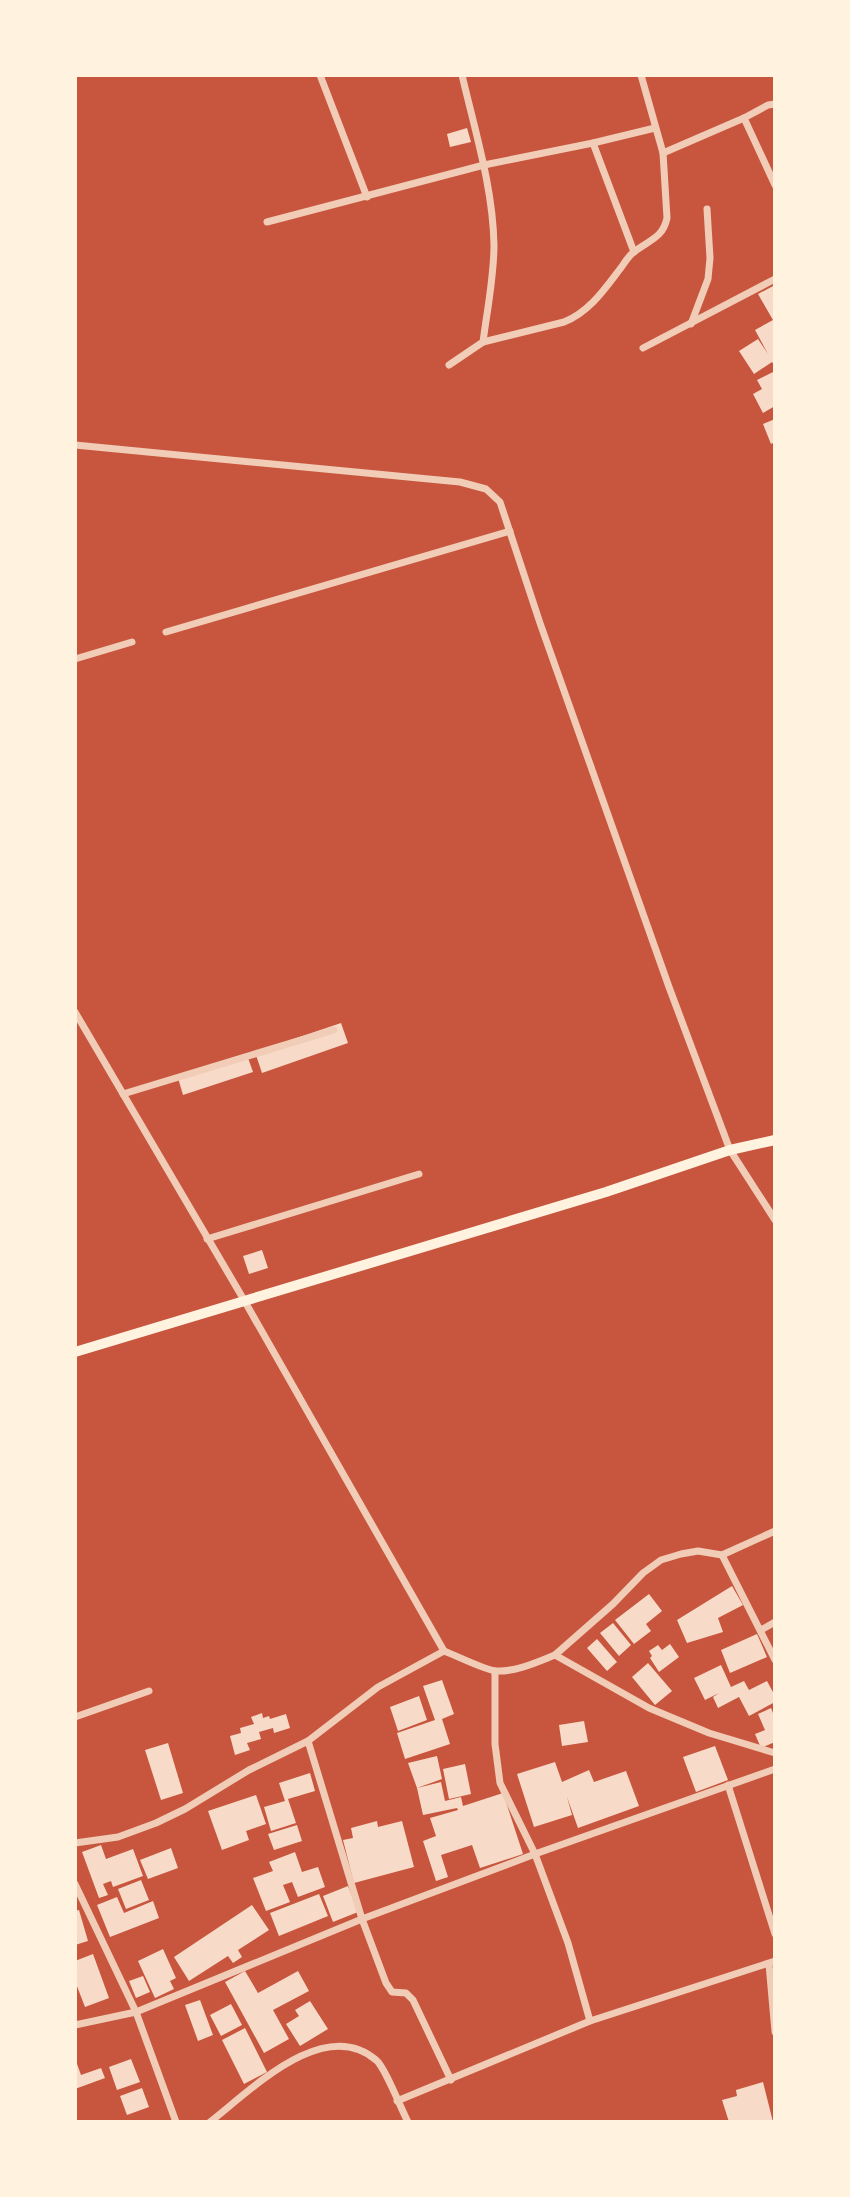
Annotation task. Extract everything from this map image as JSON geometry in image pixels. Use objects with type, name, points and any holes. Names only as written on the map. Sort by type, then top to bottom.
[{"type":"main road","points":[[75,1353],[244,1300],[417,1251],[730,1150],[775,1140]]},
{"type":"street","points":[[320,75],[367,197]]},
{"type":"street","points":[[462,75],[484,166],[492,215],[494,249],[483,342]]},
{"type":"street","points":[[449,365],[483,342],[577,317],[587,309],[634,252],[652,242],[666,227],[663,153],[641,75]]},
{"type":"street","points":[[663,153],[775,104]]},
{"type":"street","points":[[744,118],[775,185]]},
{"type":"street","points":[[267,222],[484,166],[655,128]]},
{"type":"street","points":[[593,143],[634,252]]},
{"type":"street","points":[[691,325],[708,279],[710,258],[707,209]]},
{"type":"street","points":[[643,348],[775,279]]},
{"type":"street","points":[[75,445],[460,482],[486,489],[500,502],[659,961],[730,1150],[775,1220]]},
{"type":"street","points":[[166,632],[510,531]]},
{"type":"street","points":[[75,659],[131,642]]},
{"type":"street","points":[[75,1012],[244,1300],[444,1651],[495,1671],[527,1666],[555,1655],[613,1604],[643,1573],[661,1560],[698,1551],[722,1555],[774,1532]]},
{"type":"street","points":[[123,1094],[334,1030]]},
{"type":"street","points":[[207,1239],[419,1174]]},
{"type":"street","points":[[722,1555],[775,1660]]},
{"type":"street","points":[[761,1630],[775,1622]]},
{"type":"street","points":[[75,1843],[118,1837],[185,1809],[249,1770],[308,1741],[378,1687],[444,1651]]},
{"type":"street","points":[[555,1655],[649,1708],[709,1734],[775,1753]]},
{"type":"street","points":[[495,1671],[495,1744],[500,1783],[535,1854],[568,1943],[590,2021]]},
{"type":"street","points":[[75,1717],[149,1691]]},
{"type":"street","points":[[308,1741],[362,1919],[386,1983],[392,1992],[406,1993],[412,2000],[451,2080]]},
{"type":"street","points":[[75,2025],[136,2012],[362,1919],[775,1769]]},
{"type":"street","points":[[728,1785],[775,1934]]},
{"type":"street","points":[[75,1884],[136,2012],[176,2122]]},
{"type":"street","points":[[397,2101],[590,2021],[772,1963],[775,2032]]},
{"type":"street","points":[[210,2122],[304,2053],[335,2045],[355,2048],[378,2061],[408,2122]]},
{"type":"building","points":[[467,128],[471,142],[450,147],[447,134]]},
{"type":"building","points":[[775,285],[775,366],[772,362],[754,374],[739,351],[758,339],[768,354],[755,330],[773,320],[758,294]]},
{"type":"building","points":[[775,371],[775,406],[763,413],[753,394],[762,389],[757,380]]},
{"type":"building","points":[[775,419],[775,442],[771,444],[763,424]]},
{"type":"building","points":[[341,1023],[348,1043],[262,1073],[255,1052]]},
{"type":"building","points":[[247,1055],[253,1072],[183,1095],[178,1078]]},
{"type":"building","points":[[262,1250],[268,1268],[249,1274],[243,1256]]},
{"type":"building","points":[[732,1586],[743,1605],[718,1618],[723,1632],[687,1643],[677,1620]]},
{"type":"building","points":[[649,1594],[662,1611],[646,1624],[651,1631],[634,1644],[615,1620]]},
{"type":"building","points":[[613,1623],[631,1645],[619,1656],[600,1633]]},
{"type":"building","points":[[757,1634],[767,1657],[730,1673],[721,1650]]},
{"type":"building","points":[[597,1639],[617,1662],[607,1671],[587,1648]]},
{"type":"building","points":[[670,1644],[679,1657],[659,1672],[650,1658],[652,1656],[649,1651],[658,1645],[662,1650]]},
{"type":"building","points":[[648,1663],[672,1691],[655,1705],[632,1677]]},
{"type":"building","points":[[721,1665],[731,1687],[744,1681],[749,1690],[767,1681],[775,1696],[775,1702],[749,1716],[739,1697],[718,1708],[713,1697],[719,1693],[705,1700],[694,1678]]},
{"type":"building","points":[[442,1680],[454,1714],[442,1719],[450,1744],[405,1759],[397,1733],[435,1720],[423,1686]]},
{"type":"building","points":[[419,1696],[427,1720],[398,1731],[390,1707]]},
{"type":"building","points":[[771,1708],[775,1718],[775,1742],[761,1748],[755,1734],[765,1730],[758,1714]]},
{"type":"building","points":[[262,1713],[263,1718],[269,1716],[270,1719],[286,1714],[290,1728],[274,1733],[273,1728],[259,1732],[261,1739],[247,1743],[250,1750],[235,1755],[230,1736],[241,1733],[240,1728],[254,1724],[251,1717]]},
{"type":"building","points":[[584,1721],[588,1742],[562,1746],[559,1725]]},
{"type":"building","points":[[168,1743],[183,1793],[161,1800],[145,1750]]},
{"type":"building","points":[[715,1746],[728,1780],[696,1792],[683,1757]]},
{"type":"building","points":[[437,1756],[442,1779],[417,1788],[408,1763]]},
{"type":"building","points":[[555,1762],[562,1782],[589,1770],[594,1782],[626,1771],[639,1806],[578,1828],[567,1797],[572,1815],[534,1827],[517,1774]]},
{"type":"building","points":[[465,1764],[471,1794],[449,1799],[443,1769]]},
{"type":"building","points":[[310,1773],[315,1791],[288,1799],[296,1823],[271,1831],[264,1807],[285,1801],[279,1783]]},
{"type":"building","points":[[441,1782],[445,1801],[461,1797],[463,1806],[503,1793],[523,1854],[480,1868],[472,1845],[441,1855],[448,1877],[436,1881],[423,1841],[436,1836],[430,1818],[458,1810],[457,1808],[423,1815],[417,1788]]},
{"type":"building","points":[[256,1795],[266,1824],[246,1831],[249,1840],[222,1850],[208,1811]]},
{"type":"building","points":[[377,1821],[378,1827],[402,1821],[414,1867],[354,1883],[343,1840],[353,1838],[351,1828]]},
{"type":"building","points":[[297,1825],[302,1841],[274,1850],[268,1834]]},
{"type":"building","points":[[101,1845],[106,1859],[133,1849],[143,1876],[113,1887],[111,1881],[103,1884],[108,1895],[99,1898],[82,1852]]},
{"type":"building","points":[[171,1848],[178,1868],[148,1879],[140,1860]]},
{"type":"building","points":[[295,1852],[302,1872],[318,1867],[325,1887],[298,1897],[292,1882],[283,1885],[290,1902],[266,1911],[253,1878],[273,1871],[269,1862]]},
{"type":"building","points":[[141,1880],[149,1900],[126,1909],[118,1889]]},
{"type":"building","points":[[348,1886],[358,1912],[333,1922],[323,1896]]},
{"type":"building","points":[[319,1894],[328,1916],[279,1936],[270,1913]]},
{"type":"building","points":[[117,1897],[124,1913],[153,1901],[159,1918],[110,1937],[97,1905]]},
{"type":"building","points":[[252,1905],[269,1930],[238,1950],[242,1957],[233,1963],[228,1956],[189,1981],[174,1957]]},
{"type":"building","points":[[79,1910],[88,1941],[75,1945],[75,1911]]},
{"type":"building","points":[[163,1949],[176,1978],[170,1981],[174,1989],[155,1998],[138,1961]]},
{"type":"building","points":[[93,1954],[109,1998],[85,2007],[75,1981],[75,1961]]},
{"type":"building","points":[[245,1971],[258,1993],[298,1971],[309,1991],[273,2010],[289,2039],[264,2053],[225,1982]]},
{"type":"building","points":[[143,1976],[150,1992],[136,1998],[129,1981]]},
{"type":"building","points":[[200,2000],[213,2035],[198,2041],[185,2005]]},
{"type":"building","points":[[310,2001],[328,2029],[300,2046],[286,2024],[299,2016],[295,2010]]},
{"type":"building","points":[[231,2004],[242,2025],[221,2036],[210,2015]]},
{"type":"building","points":[[245,2028],[267,2072],[244,2084],[222,2040]]},
{"type":"building","points":[[131,2059],[140,2082],[117,2090],[109,2067]]},
{"type":"building","points":[[76,2061],[81,2075],[101,2068],[105,2078],[75,2089]]},
{"type":"building","points":[[763,2082],[773,2122],[729,2122],[722,2100],[737,2096],[736,2090]]},
{"type":"building","points":[[142,2088],[149,2107],[127,2115],[120,2096]]}]
